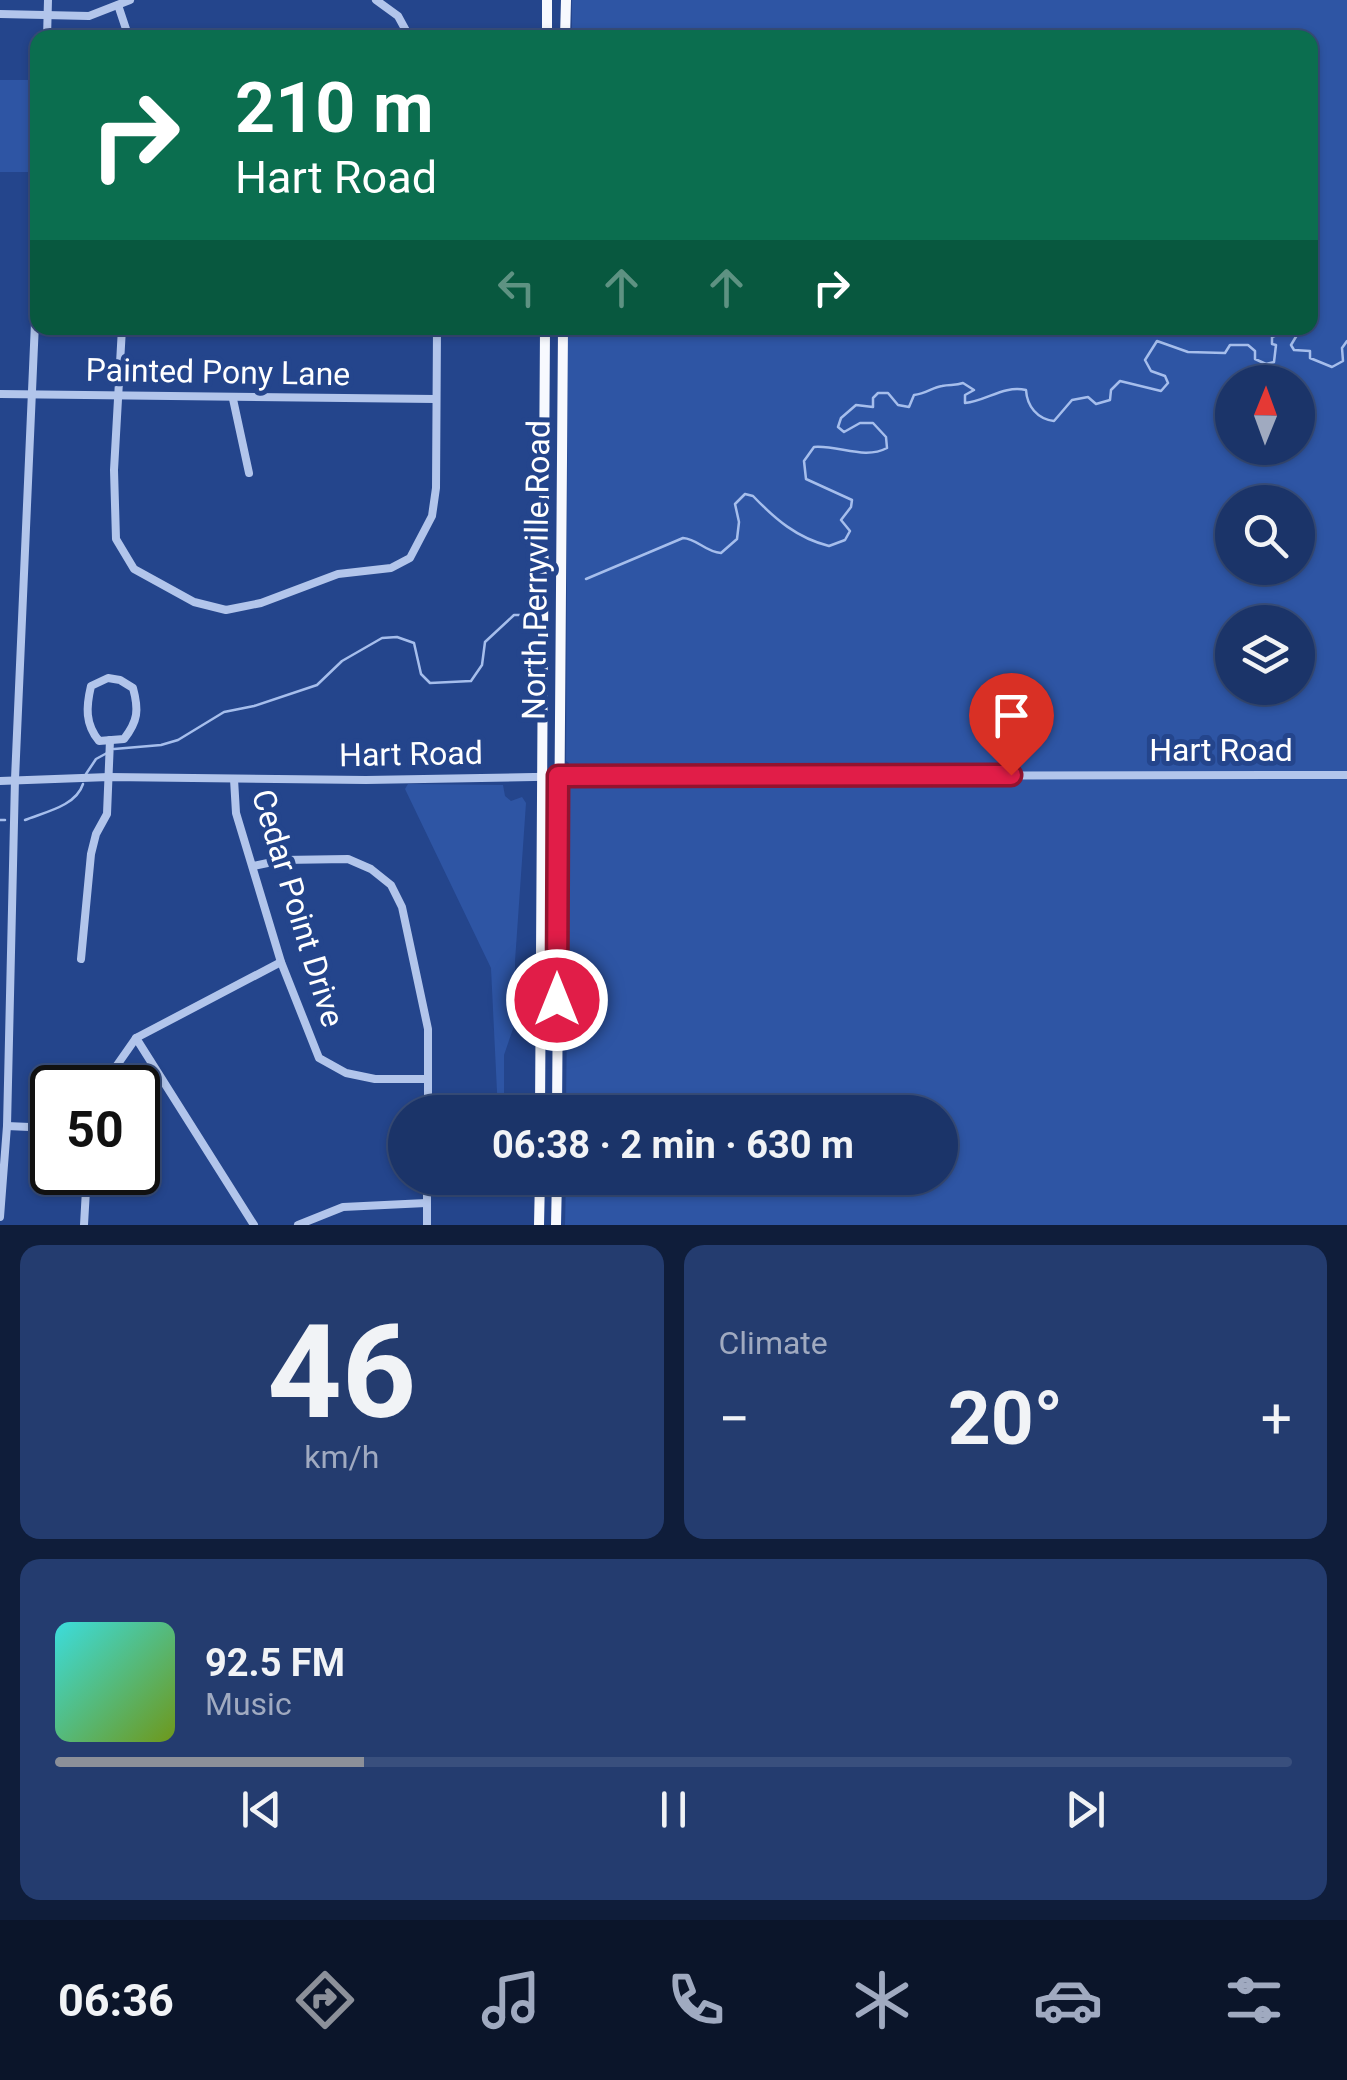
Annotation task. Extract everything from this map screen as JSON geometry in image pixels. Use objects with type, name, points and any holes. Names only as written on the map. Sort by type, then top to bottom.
[{"type":"main road","points":[[547,0],[547,30]]},
{"type":"main road","points":[[565,30],[566,0]]},
{"type":"main road","name":"North Perryville Road","points":[[540,1095],[545,335]]},
{"type":"main road","name":"North Perryville Road","points":[[557,1095],[563,335]]},
{"type":"main road","points":[[539,1225],[540,1195]]},
{"type":"main road","points":[[556,1195],[556,1225]]},
{"type":"street","points":[[47,30],[48,0]]},
{"type":"street","points":[[0,14],[89,16],[130,0]]},
{"type":"street","points":[[376,0],[388,6],[407,30]]},
{"type":"street","points":[[118,5],[126,30]]},
{"type":"street","points":[[0,1217],[7,1126],[5,950],[35,335]]},
{"type":"street","points":[[121,335],[116,539],[134,569],[212,609],[242,608],[338,574],[391,568],[410,558],[432,516],[437,448],[437,335]]},
{"type":"street","name":"Painted Pony Lane","points":[[0,394],[435,398]]},
{"type":"street","points":[[233,399],[250,474]]},
{"type":"street","points":[[108,678],[133,688],[138,704],[137,723],[124,739],[110,740],[99,740],[90,730],[86,706],[92,686],[108,678]]},
{"type":"street","points":[[81,959],[92,854],[106,814],[110,740]]},
{"type":"street","name":"Hart Road","points":[[0,782],[109,777],[1347,774]]},
{"type":"street","name":"Cedar Point Drive","points":[[234,779],[236,813],[282,962],[319,1058],[346,1073],[375,1079],[428,1079]]},
{"type":"street","points":[[253,866],[282,860],[348,859],[372,868],[391,886],[402,907],[428,1030],[428,1095]]},
{"type":"street","points":[[117,1065],[136,1038],[282,962]]},
{"type":"street","points":[[136,1038],[254,1225]]},
{"type":"street","points":[[7,1126],[30,1127]]},
{"type":"street","points":[[84,1225],[85,1195]]},
{"type":"street","points":[[426,1195],[426,1225]]},
{"type":"street","points":[[298,1225],[343,1207],[426,1203]]},
{"type":"shaded area","points":[[572,0],[1347,0],[1347,1225],[565,1225],[566,1195],[958,1195],[958,1095],[566,1095],[568,335],[1318,335],[1318,30],[572,30]]},
{"type":"shaded area","points":[[0,80],[30,80],[30,172],[0,172]]},
{"type":"shaded area","points":[[408,784],[503,785],[505,796],[511,801],[522,797],[526,803],[515,961],[515,1023],[504,1055],[504,1095],[497,1095],[491,968],[405,789]]},
{"type":"waterway","points":[[586,579],[683,538],[721,553],[737,539],[735,504],[745,494],[807,538],[829,546],[845,540],[850,531],[841,520],[852,500],[806,479],[804,461],[814,447],[869,453],[887,448],[886,437],[873,423],[860,423],[844,432],[838,427],[841,418],[856,405],[873,407],[873,398],[878,393],[888,393],[898,405],[909,407],[914,395],[945,385],[963,383],[974,390],[965,395],[965,403],[1010,390],[1026,390],[1034,411],[1054,421],[1072,400],[1088,397],[1096,404],[1110,400],[1111,390],[1120,381],[1161,391],[1168,383],[1165,376],[1151,371],[1145,360],[1157,341],[1188,352],[1225,353],[1230,345],[1248,345],[1255,351],[1255,359],[1266,364],[1274,362],[1276,345],[1272,344],[1272,337],[1277,335]]},
{"type":"waterway","points":[[1297,335],[1291,345],[1294,350],[1310,351],[1310,358],[1332,367],[1343,361],[1342,348],[1347,341]]},
{"type":"waterway","points":[[114,749],[178,740],[224,712],[317,685],[342,661],[382,638],[397,637],[414,643],[421,674],[430,683],[471,681],[482,665],[485,642],[514,615],[525,615]]},
{"type":"waterway","points":[[86,774],[96,759],[107,753]]},
{"type":"waterway","points":[[25,820],[67,803],[83,784]]},
{"type":"waterway","points":[[0,820],[5,820]]},
{"type":"route","points":[[557,1000],[558,776],[1011,775]]}]
